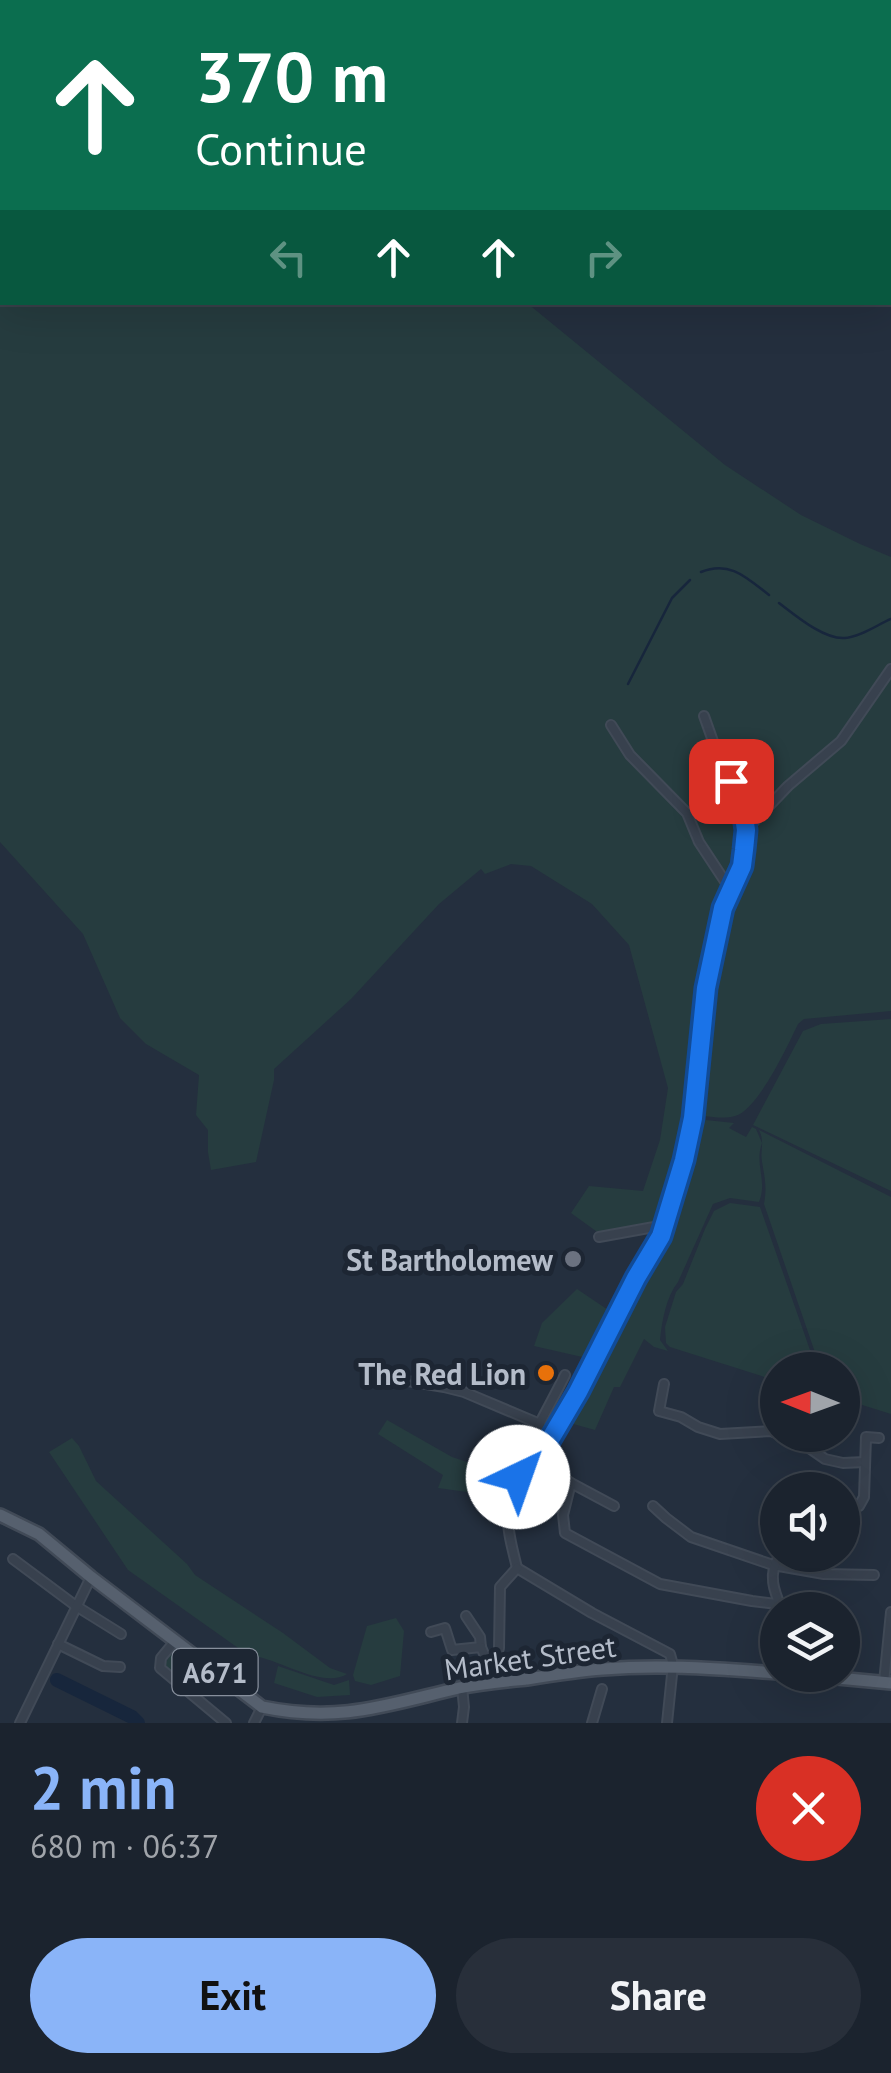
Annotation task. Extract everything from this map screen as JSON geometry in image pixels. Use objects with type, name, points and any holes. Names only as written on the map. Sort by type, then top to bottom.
[{"type":"main road","name":"Market Street","points":[[0,1514],[39,1534],[262,1707],[295,1720],[355,1721],[492,1676],[673,1665],[760,1672]]},
{"type":"main road","points":[[860,1680],[887,1682]]},
{"type":"street","points":[[746,830],[840,740],[891,669]]},
{"type":"street","points":[[536,1456],[578,1392],[664,1228],[684,1158],[693,1118],[706,988],[723,908],[742,866],[746,830],[742,803],[704,716]]},
{"type":"street","points":[[611,725],[630,755],[686,813],[699,842],[730,889]]},
{"type":"street","points":[[599,1237],[654,1226],[664,1228]]},
{"type":"street","points":[[372,1375],[454,1390],[540,1424]]},
{"type":"street","points":[[565,1375],[525,1454],[510,1500],[510,1542],[517,1568],[670,1654],[673,1665],[667,1723]]},
{"type":"street","points":[[664,1384],[659,1411],[682,1416],[698,1427],[720,1434],[760,1432]]},
{"type":"street","points":[[860,1504],[864,1498],[866,1436],[880,1438]]},
{"type":"street","points":[[814,1452],[825,1460],[864,1462]]},
{"type":"street","points":[[525,1454],[536,1456],[572,1483],[614,1506]]},
{"type":"street","points":[[572,1483],[563,1515],[565,1532],[660,1584],[760,1602]]},
{"type":"street","points":[[653,1506],[691,1538],[760,1561]]},
{"type":"street","points":[[13,1559],[121,1634]]},
{"type":"street","points":[[492,1676],[499,1648],[500,1587],[517,1568]]},
{"type":"street","points":[[813,1572],[874,1575]]},
{"type":"street","points":[[20,1723],[91,1577]]},
{"type":"street","points":[[887,1682],[891,1612]]},
{"type":"street","points":[[466,1616],[480,1637],[492,1676]]},
{"type":"street","points":[[431,1632],[445,1628],[452,1650],[481,1647]]},
{"type":"street","points":[[175,1641],[161,1658],[160,1668],[226,1723]]},
{"type":"street","points":[[58,1644],[103,1666],[121,1667]]},
{"type":"street","points":[[462,1687],[462,1723]]},
{"type":"street","points":[[592,1723],[602,1689]]},
{"type":"street","points":[[254,1723],[262,1707]]},
{"type":"green space","points":[[0,305],[529,305],[725,465],[801,515],[891,557],[891,1011],[804,1019],[762,1090],[744,1111],[724,1118],[686,1114],[664,1219],[660,1222],[600,1234],[571,1213],[589,1186],[643,1191],[660,1140],[668,1088],[629,945],[592,904],[531,866],[511,864],[485,874],[481,869],[439,904],[351,999],[274,1069],[256,1162],[211,1170],[208,1130],[196,1115],[199,1075],[146,1044],[120,1018],[83,934],[0,842]]},
{"type":"green space","points":[[891,1019],[891,1191],[753,1125],[803,1031],[821,1024]]},
{"type":"green space","points":[[706,1120],[734,1123],[729,1128],[746,1137],[752,1127],[756,1129],[762,1143],[759,1202],[730,1198],[713,1204],[663,1317],[660,1340],[668,1351],[644,1339],[620,1387],[614,1387],[595,1430],[566,1422],[648,1263],[695,1125]]},
{"type":"green space","points":[[759,1130],[891,1197],[891,1414],[860,1404],[860,1352],[815,1352],[764,1204]]},
{"type":"green space","points":[[730,1203],[760,1207],[811,1352],[760,1352],[760,1376],[666,1343],[665,1327],[676,1292],[714,1211]]},
{"type":"green space","points":[[577,1289],[614,1314],[591,1359],[534,1346],[542,1323]]},
{"type":"green space","points":[[387,1420],[452,1457],[476,1465],[467,1492],[438,1488],[443,1475],[378,1434]]},
{"type":"green space","points":[[72,1438],[96,1481],[195,1575],[330,1668],[347,1674],[337,1678],[312,1676],[248,1655],[128,1570],[49,1452]]},
{"type":"green space","points":[[396,1618],[404,1631],[400,1676],[371,1685],[355,1681],[353,1675],[367,1626]]},
{"type":"green space","points":[[176,1647],[202,1666],[187,1684],[163,1666]]},
{"type":"green space","points":[[278,1666],[334,1685],[349,1680],[350,1695],[317,1697],[274,1683]]},
{"type":"waterway","points":[[701,572],[729,570],[769,595]]},
{"type":"waterway","points":[[628,684],[672,598],[690,580]]},
{"type":"waterway","points":[[779,603],[810,626],[837,638],[857,635],[891,619]]},
{"type":"waterway","points":[[57,1680],[138,1723]]},
{"type":"place","name":"St Bartholomew","points":[[573,1259]]},
{"type":"place","name":"The Red Lion","points":[[546,1373]]},
{"type":"route","points":[[518,1477],[525,1454],[536,1456],[548,1443],[578,1392],[661,1236],[673,1198],[693,1118],[706,988],[723,908],[742,866],[745,820],[731,781]]}]
